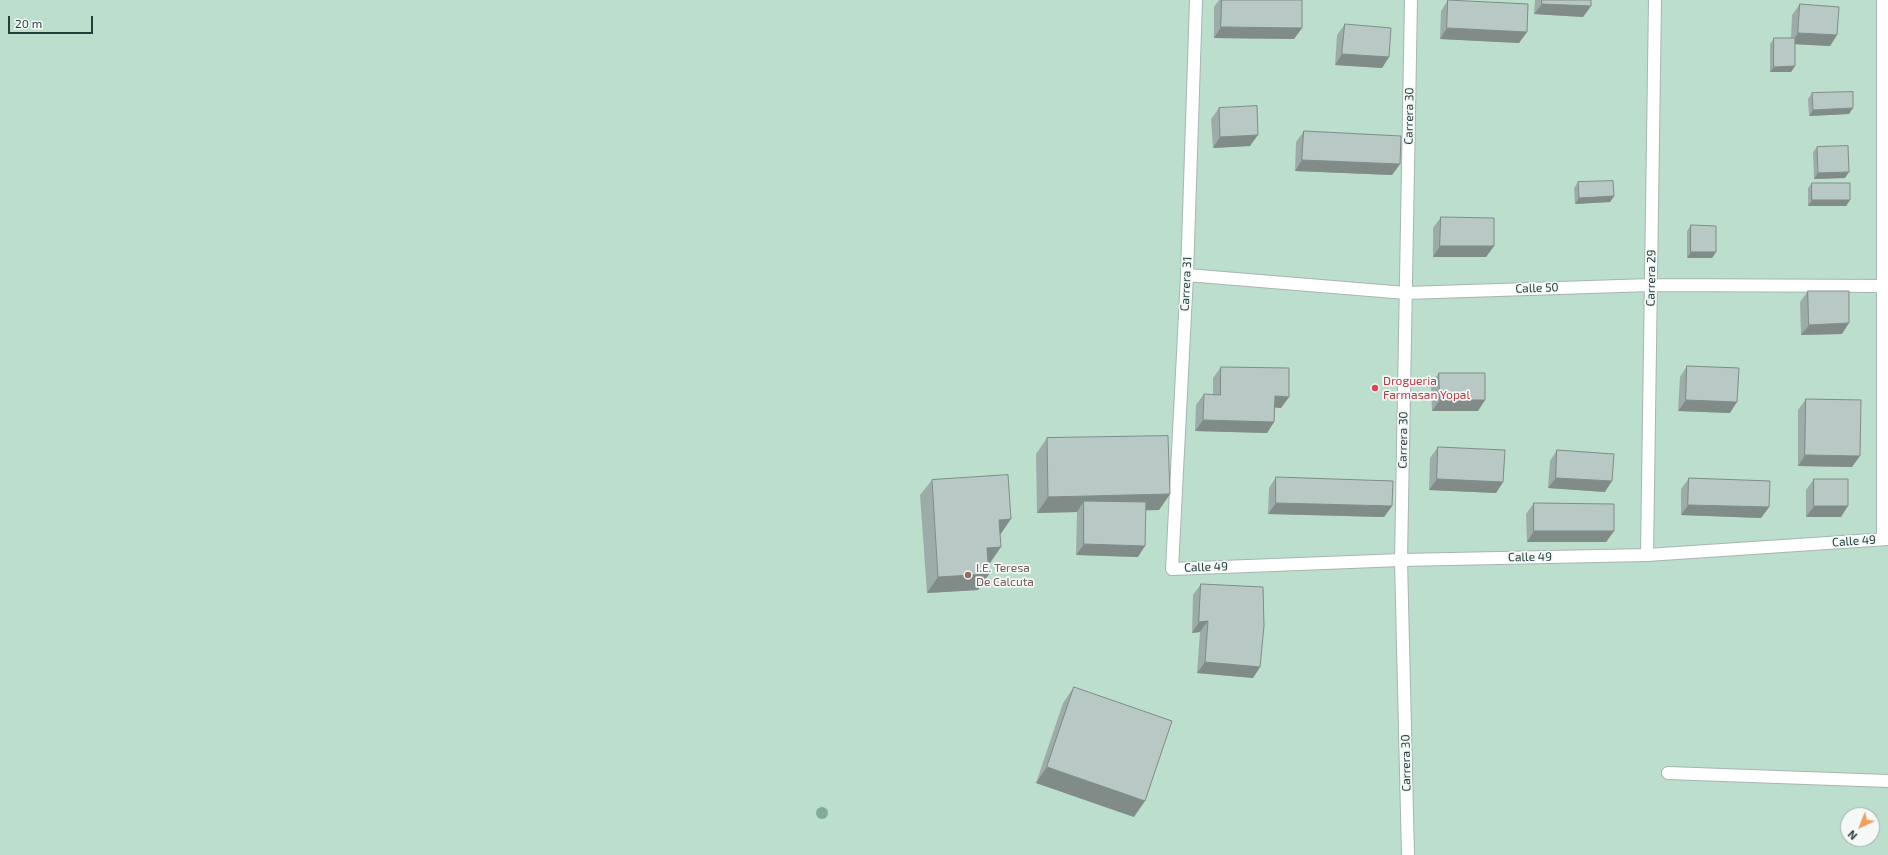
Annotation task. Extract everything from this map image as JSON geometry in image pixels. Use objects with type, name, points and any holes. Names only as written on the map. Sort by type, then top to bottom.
[{"type":"street","name":"Carrera 31","points":[[1172,569],[1186,275],[1196,0]]},
{"type":"street","name":"Carrera 30","points":[[1408,855],[1401,560],[1411,0]]},
{"type":"street","name":"Carrera 29","points":[[1647,555],[1655,0]]},
{"type":"street","points":[[1883,0],[1885,539]]},
{"type":"street","name":"Calle 50","points":[[1186,275],[1406,293],[1651,284],[1885,286]]},
{"type":"street","name":"Calle 49","points":[[1172,569],[1401,560],[1647,555],[1885,539]]},
{"type":"street","points":[[1668,773],[1888,781]]},
{"type":"green space","points":[[0,0],[1888,0],[1888,855],[0,855]]},
{"type":"building","points":[[1222,0],[1302,0],[1302,28],[1221,27]]},
{"type":"building","points":[[1448,0],[1528,4],[1527,32],[1447,28]]},
{"type":"building","points":[[1542,0],[1591,0],[1591,6],[1542,4]]},
{"type":"building","points":[[1800,4],[1839,7],[1837,35],[1798,33]]},
{"type":"building","points":[[1345,24],[1391,28],[1389,57],[1342,54]]},
{"type":"building","points":[[1774,38],[1795,38],[1795,66],[1774,67]]},
{"type":"building","points":[[1853,92],[1853,108],[1813,110],[1812,93]]},
{"type":"building","points":[[1257,106],[1258,135],[1220,137],[1219,108]]},
{"type":"building","points":[[1304,131],[1401,136],[1400,164],[1302,160]]},
{"type":"building","points":[[1848,146],[1849,172],[1818,173],[1817,147]]},
{"type":"building","points":[[1613,181],[1614,196],[1579,198],[1578,182]]},
{"type":"building","points":[[1812,183],[1850,183],[1850,200],[1812,200]]},
{"type":"building","points":[[1441,217],[1494,218],[1494,246],[1440,246]]},
{"type":"building","points":[[1691,225],[1716,226],[1716,252],[1691,252]]},
{"type":"building","points":[[1808,291],[1849,291],[1849,323],[1809,325]]},
{"type":"building","points":[[1687,366],[1739,368],[1737,402],[1686,400]]},
{"type":"building","points":[[1221,367],[1289,368],[1289,397],[1275,396],[1274,422],[1203,420],[1204,394],[1220,395]]},
{"type":"building","points":[[1439,373],[1485,373],[1485,400],[1440,400]]},
{"type":"building","points":[[1806,399],[1861,400],[1860,456],[1805,455]]},
{"type":"building","points":[[1168,436],[1170,494],[1048,497],[1047,438]]},
{"type":"building","points":[[1438,447],[1505,450],[1503,482],[1437,479]]},
{"type":"building","points":[[1557,450],[1614,454],[1612,481],[1556,478]]},
{"type":"building","points":[[1008,475],[1011,519],[999,520],[1001,547],[987,548],[989,574],[938,577],[932,480]]},
{"type":"building","points":[[1276,477],[1393,481],[1392,506],[1276,503]]},
{"type":"building","points":[[1689,478],[1770,481],[1769,507],[1688,505]]},
{"type":"building","points":[[1814,479],[1848,479],[1848,506],[1814,506]]},
{"type":"building","points":[[1084,501],[1146,502],[1145,546],[1084,544]]},
{"type":"building","points":[[1534,503],[1614,504],[1614,531],[1534,531]]},
{"type":"building","points":[[1201,584],[1263,587],[1264,626],[1260,667],[1205,662],[1208,621],[1199,622]]},
{"type":"building","points":[[1074,687],[1172,721],[1145,801],[1047,767]]},
{"type":"place","name":"Drogueria Farmasan Yopal","points":[[1375,388]]},
{"type":"place","name":"I.E. Teresa De Calcuta","points":[[968,575]]}]
